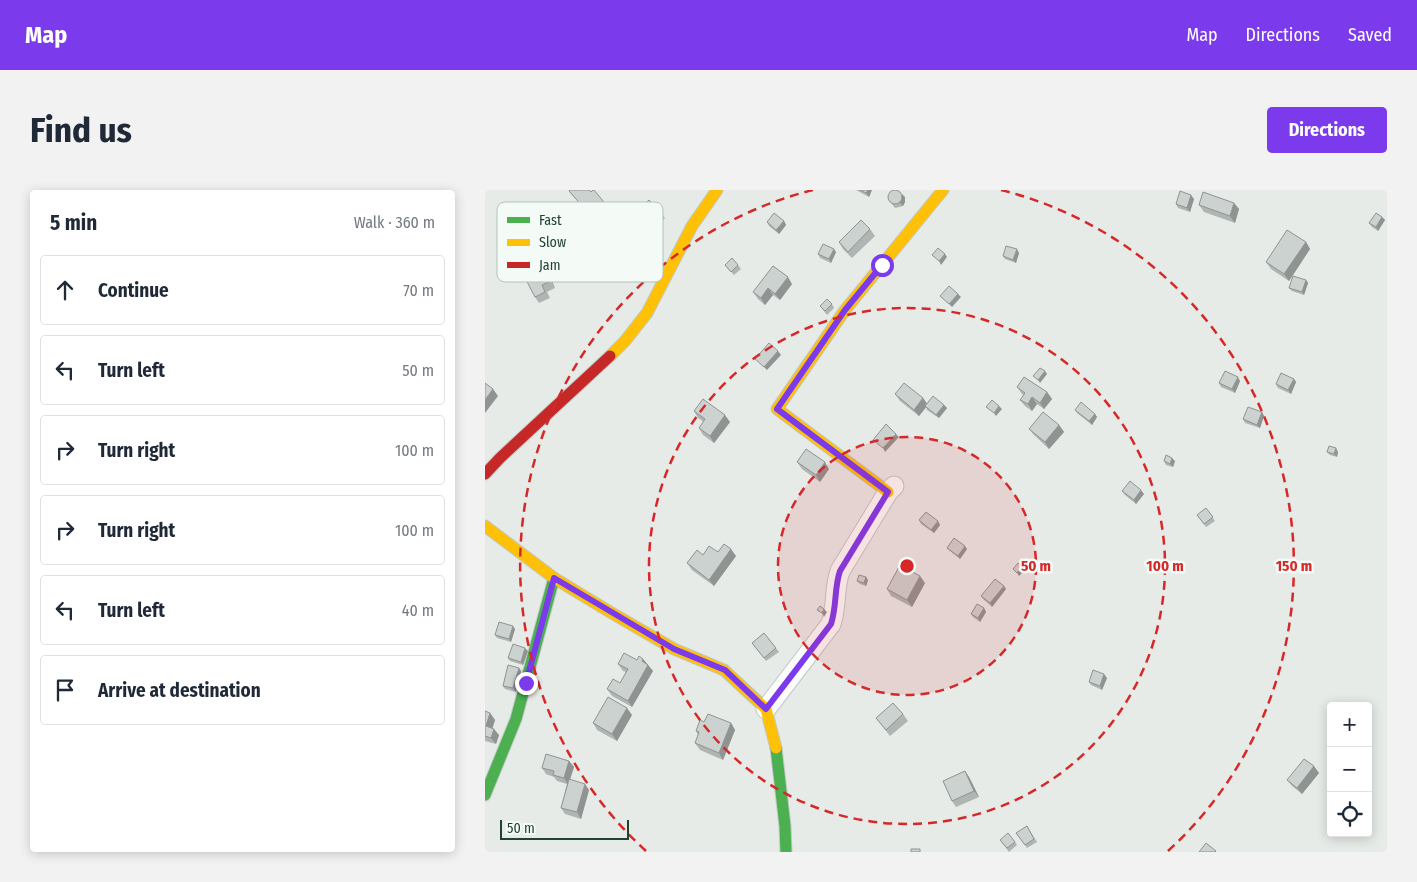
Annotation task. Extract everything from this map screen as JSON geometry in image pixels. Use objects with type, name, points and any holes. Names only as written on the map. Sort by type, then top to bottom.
[{"type":"street","points":[[485,474],[625,341],[647,313],[692,226],[717,190]]},
{"type":"street","points":[[766,709],[831,624],[834,616],[836,582],[840,571],[891,489],[777,409],[845,310],[943,190]]},
{"type":"street","points":[[485,526],[554,578],[674,649],[725,670],[766,709],[778,755],[786,852]]},
{"type":"street","points":[[485,795],[492,764],[516,718],[554,578]]},
{"type":"building","points":[[589,190],[591,192],[594,190],[604,202],[579,202],[569,191]]},
{"type":"building","points":[[892,190],[898,190],[902,197],[898,204],[892,204],[888,200],[888,194]]},
{"type":"building","points":[[1180,191],[1191,195],[1187,208],[1176,204]]},
{"type":"building","points":[[1203,192],[1234,203],[1230,216],[1199,205]]},
{"type":"building","points":[[774,213],[784,221],[776,230],[767,222]]},
{"type":"building","points":[[1376,213],[1382,217],[1376,227],[1369,223]]},
{"type":"building","points":[[861,220],[870,229],[848,252],[839,242]]},
{"type":"building","points":[[1287,230],[1306,242],[1284,274],[1266,262]]},
{"type":"building","points":[[823,244],[834,249],[829,259],[818,254]]},
{"type":"building","points":[[1006,246],[1017,249],[1013,260],[1003,256]]},
{"type":"building","points":[[938,248],[945,254],[939,261],[932,255]]},
{"type":"building","points":[[732,258],[738,265],[731,272],[725,265]]},
{"type":"building","points":[[773,266],[788,277],[775,294],[768,288],[761,298],[753,292]]},
{"type":"building","points":[[1293,276],[1306,280],[1302,292],[1289,288]]},
{"type":"building","points":[[527,282],[549,282],[542,285],[545,292],[535,297]]},
{"type":"building","points":[[949,286],[958,294],[949,304],[940,296]]},
{"type":"building","points":[[827,299],[832,304],[825,311],[820,306]]},
{"type":"building","points":[[769,343],[778,351],[764,367],[755,359]]},
{"type":"building","points":[[1040,368],[1045,371],[1038,380],[1033,376]]},
{"type":"building","points":[[1225,371],[1238,377],[1232,389],[1219,383]]},
{"type":"building","points":[[1281,373],[1294,379],[1288,390],[1276,384]]},
{"type":"building","points":[[1024,377],[1047,392],[1040,403],[1032,397],[1028,404],[1020,400],[1025,393],[1017,387]]},
{"type":"building","points":[[485,383],[493,389],[485,400]]},
{"type":"building","points":[[904,383],[923,398],[914,410],[895,394]]},
{"type":"building","points":[[933,396],[944,405],[936,415],[925,406]]},
{"type":"building","points":[[703,399],[725,415],[710,436],[699,428],[705,419],[694,411]]},
{"type":"building","points":[[992,400],[999,406],[994,413],[986,407]]},
{"type":"building","points":[[1081,402],[1095,414],[1089,421],[1075,410]]},
{"type":"building","points":[[1248,407],[1262,412],[1257,425],[1243,419]]},
{"type":"building","points":[[1043,412],[1059,425],[1045,442],[1029,429]]},
{"type":"building","points":[[886,424],[896,434],[883,448],[873,440]]},
{"type":"building","points":[[1329,446],[1336,448],[1334,454],[1327,452]]},
{"type":"building","points":[[806,449],[825,462],[816,475],[797,462]]},
{"type":"building","points":[[1166,455],[1172,458],[1170,464],[1164,461]]},
{"type":"building","points":[[1130,481],[1141,490],[1134,500],[1122,491]]},
{"type":"building","points":[[1206,508],[1213,517],[1204,524],[1197,515]]},
{"type":"building","points":[[926,512],[938,521],[931,530],[919,520]]},
{"type":"building","points":[[954,538],[965,546],[958,556],[947,548]]},
{"type":"building","points":[[724,544],[731,549],[709,580],[687,563],[697,550],[703,555],[709,546],[718,552]]},
{"type":"building","points":[[1018,563],[1022,567],[1017,573],[1013,569]]},
{"type":"building","points":[[900,565],[920,576],[907,600],[887,589]]},
{"type":"building","points":[[859,575],[866,577],[864,583],[857,581]]},
{"type":"building","points":[[995,579],[1004,586],[990,603],[981,596]]},
{"type":"building","points":[[977,604],[984,608],[978,618],[971,614]]},
{"type":"building","points":[[820,606],[824,609],[822,613],[817,610]]},
{"type":"building","points":[[499,622],[513,626],[509,639],[495,635]]},
{"type":"building","points":[[764,633],[776,648],[764,658],[752,643]]},
{"type":"building","points":[[513,644],[525,648],[521,662],[508,658]]},
{"type":"building","points":[[624,653],[637,660],[639,656],[648,665],[628,701],[607,689],[613,679],[620,683],[628,669],[618,664]]},
{"type":"building","points":[[508,665],[519,668],[513,688],[503,686]]},
{"type":"building","points":[[1093,670],[1104,674],[1100,686],[1089,682]]},
{"type":"building","points":[[608,697],[627,708],[612,734],[593,723]]},
{"type":"building","points":[[893,703],[903,714],[886,730],[876,718]]},
{"type":"building","points":[[485,711],[490,713],[486,726],[494,729],[491,738],[485,736]]},
{"type":"building","points":[[708,714],[731,723],[719,753],[695,743],[699,732],[696,731],[700,720],[704,722]]},
{"type":"building","points":[[546,754],[569,761],[564,778],[553,775],[554,771],[542,768]]},
{"type":"building","points":[[1304,759],[1314,766],[1297,788],[1287,780]]},
{"type":"building","points":[[965,771],[974,791],[952,801],[943,781]]},
{"type":"building","points":[[569,779],[585,784],[577,812],[561,808]]},
{"type":"building","points":[[1027,826],[1034,839],[1025,845],[1016,833]]},
{"type":"building","points":[[1008,833],[1015,842],[1007,848],[1000,840]]},
{"type":"building","points":[[1206,843],[1216,851],[1199,852]]},
{"type":"building","points":[[911,849],[920,849],[920,852],[911,852]]},
{"type":"traffic: fast","points":[[485,795],[516,719],[554,578]]},
{"type":"traffic: fast","points":[[776,748],[786,852]]},
{"type":"traffic: slow","points":[[610,356],[625,341],[647,313],[692,226],[717,190]]},
{"type":"traffic: slow","points":[[888,492],[777,409],[845,310],[943,190]]},
{"type":"traffic: slow","points":[[485,526],[554,578],[610,612],[674,649],[724,670],[766,709],[776,748]]},
{"type":"traffic: jam","points":[[485,474],[610,356]]},
{"type":"route","points":[[526,683],[554,578],[674,649],[725,670],[766,709],[831,624],[834,616],[836,582],[840,571],[888,492],[777,409],[845,310],[882,265]]}]
